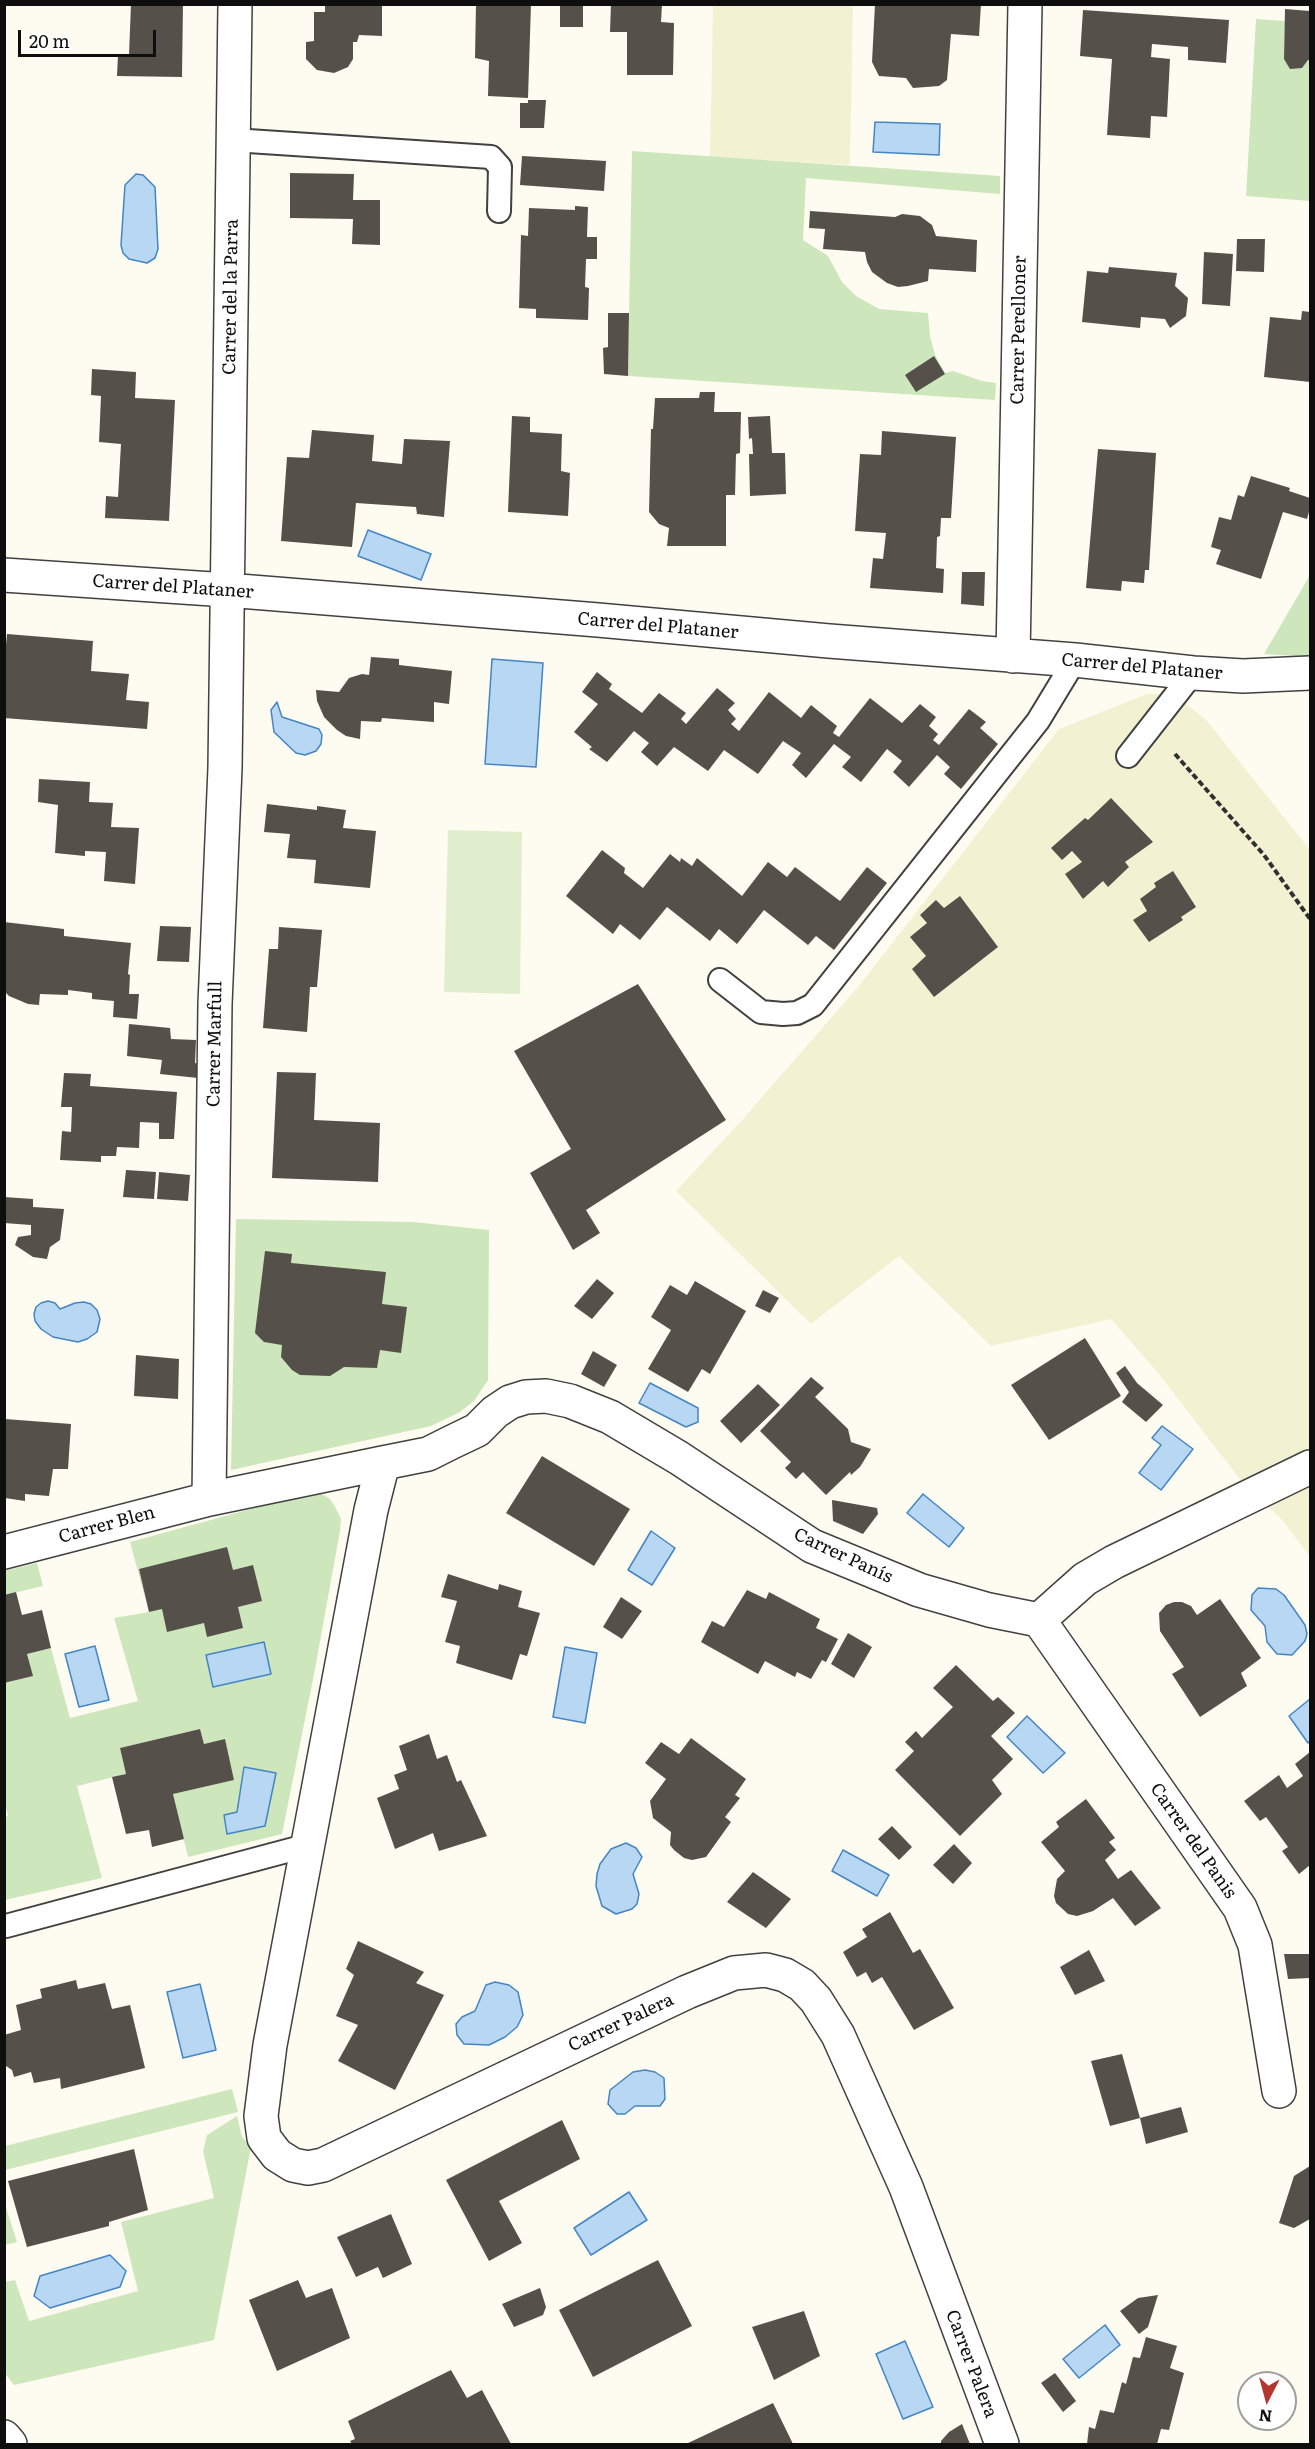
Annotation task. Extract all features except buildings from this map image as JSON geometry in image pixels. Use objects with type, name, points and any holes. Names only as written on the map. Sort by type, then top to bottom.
[{"type":"street","name":"Carrer del la Parra","points":[[227,590],[235,4]]},
{"type":"street","name":"Carrer Perelloner","points":[[1013,656],[1026,4]]},
{"type":"street","name":"Carrer del Plataner","points":[[4,575],[227,590],[1243,676],[1311,673]]},
{"type":"street","name":"Carrer Marfull","points":[[208,1499],[215,1004],[225,768],[227,590]]},
{"type":"street","name":"Carrer Panís","points":[[208,1499],[428,1454],[477,1430],[495,1412],[510,1402],[526,1397],[546,1396],[570,1401],[610,1418],[679,1458],[812,1546],[919,1590],[968,1605],[1039,1620]]},
{"type":"street","name":"Carrer Palera","points":[[383,1463],[371,1510],[270,2045],[261,2116],[264,2138],[277,2155],[293,2165],[308,2168],[323,2165],[687,1992],[734,1973],[766,1970],[785,1975],[802,1985],[816,2000],[838,2035],[906,2187],[1002,2445]]},
{"type":"street","points":[[1039,1620],[1085,1579],[1114,1562],[1311,1467]]},
{"type":"street","name":"Carrer Blen","points":[[4,1552],[208,1499]]},
{"type":"street","name":"Carrer del Panis","points":[[1039,1620],[1240,1908],[1254,1945],[1279,2091]]},
{"type":"street","points":[[4,2438],[10,2445]]},
{"type":"lane","points":[[233,140],[491,157],[500,168],[499,211]]},
{"type":"lane","points":[[720,980],[761,1012],[797,1013],[813,1005],[1038,721],[1075,660]]},
{"type":"lane","points":[[1128,756],[1193,672]]},
{"type":"lane","points":[[6,1926],[309,1845]]},
{"type":"path","points":[[1150,727],[1264,855],[1311,919]]},
{"type":"green space","points":[[713,5],[853,5],[850,165],[710,157]]},
{"type":"green space","points":[[1256,19],[1285,21],[1284,59],[1310,60],[1310,201],[1246,196]]},
{"type":"green space","points":[[632,151],[1000,176],[1000,194],[806,178],[803,240],[828,256],[842,282],[856,296],[879,309],[928,313],[930,336],[935,355],[945,373],[953,371],[982,381],[996,383],[995,400],[628,376]]},
{"type":"green space","points":[[1310,575],[1310,657],[1264,654]]},
{"type":"green space","points":[[1147,694],[1167,694],[1190,707],[1207,721],[1310,850],[1310,1557],[1282,1520],[1239,1478],[1158,1373],[1111,1319],[991,1346],[899,1256],[811,1324],[676,1191],[743,1119],[858,987],[1059,729]]},
{"type":"green space","points":[[448,830],[522,832],[520,994],[444,992]]},
{"type":"green space","points":[[236,1219],[413,1222],[489,1230],[488,1380],[474,1401],[460,1412],[431,1426],[231,1470]]},
{"type":"green space","points":[[320,1493],[330,1499],[335,1507],[341,1519],[340,1531],[282,1834],[188,1857],[173,1794],[234,1780],[225,1740],[204,1744],[200,1729],[120,1748],[126,1774],[77,1786],[102,1878],[5,1900],[4,1817],[8,1816],[4,1799],[4,1683],[32,1676],[27,1654],[51,1648],[70,1718],[138,1701],[114,1618],[149,1612],[130,1542],[291,1498]]},
{"type":"green space","points":[[37,1563],[43,1586],[5,1595],[4,1571]]},
{"type":"green space","points":[[232,2089],[238,2112],[5,2170],[5,2146]]},
{"type":"green space","points":[[237,2116],[242,2137],[251,2147],[214,2340],[14,2385],[5,2373],[4,2282],[15,2280],[29,2321],[138,2291],[121,2222],[214,2198],[203,2151],[207,2135]]},
{"type":"green space","points":[[4,2201],[17,2242],[5,2245],[4,2245]]},
{"type":"water","points":[[875,122],[940,124],[939,155],[873,152]]},
{"type":"water","points":[[136,174],[143,175],[155,187],[158,249],[155,258],[147,263],[129,259],[123,253],[121,245],[125,185]]},
{"type":"water","points":[[368,530],[431,554],[421,580],[358,556]]},
{"type":"water","points":[[492,659],[543,663],[536,767],[485,764]]},
{"type":"water","points":[[277,702],[282,717],[319,729],[322,735],[321,744],[316,751],[305,755],[296,753],[274,732],[271,710]]},
{"type":"water","points":[[48,1301],[55,1303],[60,1309],[75,1303],[91,1304],[97,1310],[100,1319],[97,1332],[78,1342],[53,1337],[41,1329],[35,1321],[34,1314],[36,1307]]},
{"type":"water","points":[[650,1383],[698,1408],[698,1422],[686,1427],[639,1403]]},
{"type":"water","points":[[1162,1426],[1193,1449],[1161,1490],[1139,1473],[1161,1445],[1152,1438]]},
{"type":"water","points":[[923,1494],[964,1528],[949,1547],[907,1513]]},
{"type":"water","points":[[651,1531],[675,1548],[652,1585],[628,1570]]},
{"type":"water","points":[[1258,1588],[1276,1589],[1284,1595],[1305,1625],[1307,1634],[1305,1641],[1292,1655],[1277,1654],[1267,1642],[1265,1626],[1251,1610],[1252,1595]]},
{"type":"water","points":[[264,1642],[271,1674],[213,1687],[206,1655]]},
{"type":"water","points":[[95,1646],[109,1700],[79,1707],[65,1654]]},
{"type":"water","points":[[565,1647],[597,1653],[585,1723],[553,1717]]},
{"type":"water","points":[[1310,1699],[1310,1741],[1308,1743],[1289,1716]]},
{"type":"water","points":[[1027,1716],[1065,1753],[1043,1773],[1007,1737]]},
{"type":"water","points":[[244,1767],[276,1773],[265,1826],[227,1834],[224,1815],[237,1812]]},
{"type":"water","points":[[626,1843],[636,1848],[642,1857],[633,1874],[639,1894],[637,1904],[632,1909],[616,1914],[602,1906],[596,1886],[597,1874],[600,1864],[611,1849]]},
{"type":"water","points":[[843,1850],[889,1875],[877,1896],[832,1871]]},
{"type":"water","points":[[495,1982],[509,1985],[518,1992],[523,2015],[517,2027],[505,2037],[489,2045],[464,2044],[457,2035],[456,2024],[462,2017],[475,2011],[486,1985]]},
{"type":"water","points":[[200,1984],[216,2050],[183,2058],[167,1992]]},
{"type":"water","points":[[645,2070],[655,2072],[664,2078],[665,2099],[660,2106],[635,2106],[625,2114],[617,2114],[608,2104],[610,2090],[633,2072]]},
{"type":"water","points":[[629,2192],[647,2220],[591,2255],[574,2228]]},
{"type":"water","points":[[110,2255],[126,2271],[120,2287],[50,2308],[34,2296],[40,2276]]},
{"type":"water","points":[[1105,2325],[1120,2345],[1079,2378],[1063,2359]]},
{"type":"water","points":[[905,2341],[933,2407],[903,2419],[876,2354]]}]
